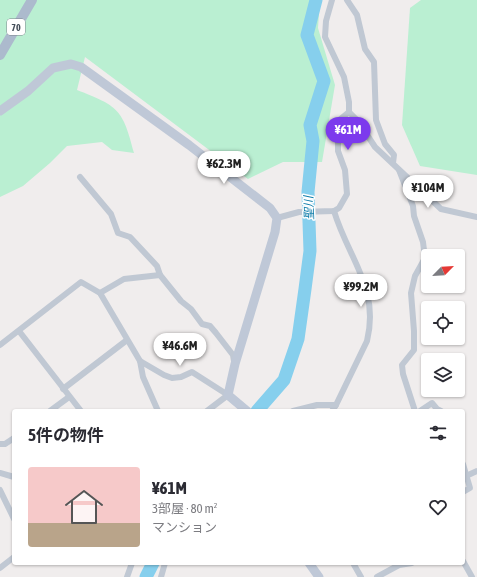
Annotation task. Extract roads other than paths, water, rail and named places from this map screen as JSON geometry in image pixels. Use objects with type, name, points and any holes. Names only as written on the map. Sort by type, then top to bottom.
[{"type":"main road","name":"70","points":[[0,54],[32,0]]},
{"type":"street","points":[[332,0],[326,21],[325,37],[344,78],[349,102],[349,112],[358,121],[375,147],[420,191],[441,209],[477,217]]},
{"type":"street","points":[[347,0],[357,15],[365,49],[374,62],[376,120],[385,144],[394,155],[395,165],[413,206],[414,216],[423,242],[425,258],[414,276],[411,293],[414,350],[402,365],[403,374],[414,409]]},
{"type":"street","points":[[0,111],[28,91],[53,68],[71,64],[81,67],[263,200],[277,218]]},
{"type":"street","points":[[277,218],[299,212],[334,211],[339,208],[347,194],[338,139],[338,121],[349,112]]},
{"type":"street","points":[[80,177],[111,214],[118,233],[130,237],[157,266],[160,275],[202,324],[210,326],[216,333],[233,355],[235,364]]},
{"type":"street","points":[[333,409],[367,341],[370,329],[370,301],[363,277],[339,230],[334,211]]},
{"type":"street","points":[[210,409],[228,395],[235,364],[266,263],[277,218]]},
{"type":"street","points":[[100,293],[124,279],[160,275]]},
{"type":"street","points":[[0,345],[81,282],[100,293],[140,360],[143,378],[157,409]]},
{"type":"street","points":[[19,331],[79,409]]},
{"type":"street","points":[[63,389],[127,340]]},
{"type":"street","points":[[140,360],[164,375],[172,378],[181,377],[192,372],[228,395],[245,409]]},
{"type":"street","points":[[53,409],[69,396]]},
{"type":"street","points":[[423,409],[432,403],[436,409]]},
{"type":"street","points":[[301,409],[317,405],[336,405]]},
{"type":"street","points":[[0,444],[5,444],[12,439]]},
{"type":"street","points":[[466,476],[477,471]]},
{"type":"street","points":[[0,472],[12,476]]},
{"type":"street","points":[[465,472],[470,488],[465,491]]},
{"type":"street","points":[[0,490],[12,514]]},
{"type":"street","points":[[0,568],[12,559]]},
{"type":"street","points":[[127,577],[131,565]]},
{"type":"street","points":[[161,577],[164,565]]},
{"type":"street","points":[[310,565],[319,577]]},
{"type":"street","points":[[355,565],[361,577]]},
{"type":"street","points":[[377,577],[399,565]]},
{"type":"street","points":[[465,565],[472,577]]},
{"type":"waterway","name":"聖川","points":[[259,409],[284,380],[298,339],[310,251],[308,192],[313,141],[310,125],[324,81],[307,35],[316,0]]},
{"type":"waterway","name":"聖川","points":[[146,577],[152,565]]}]
